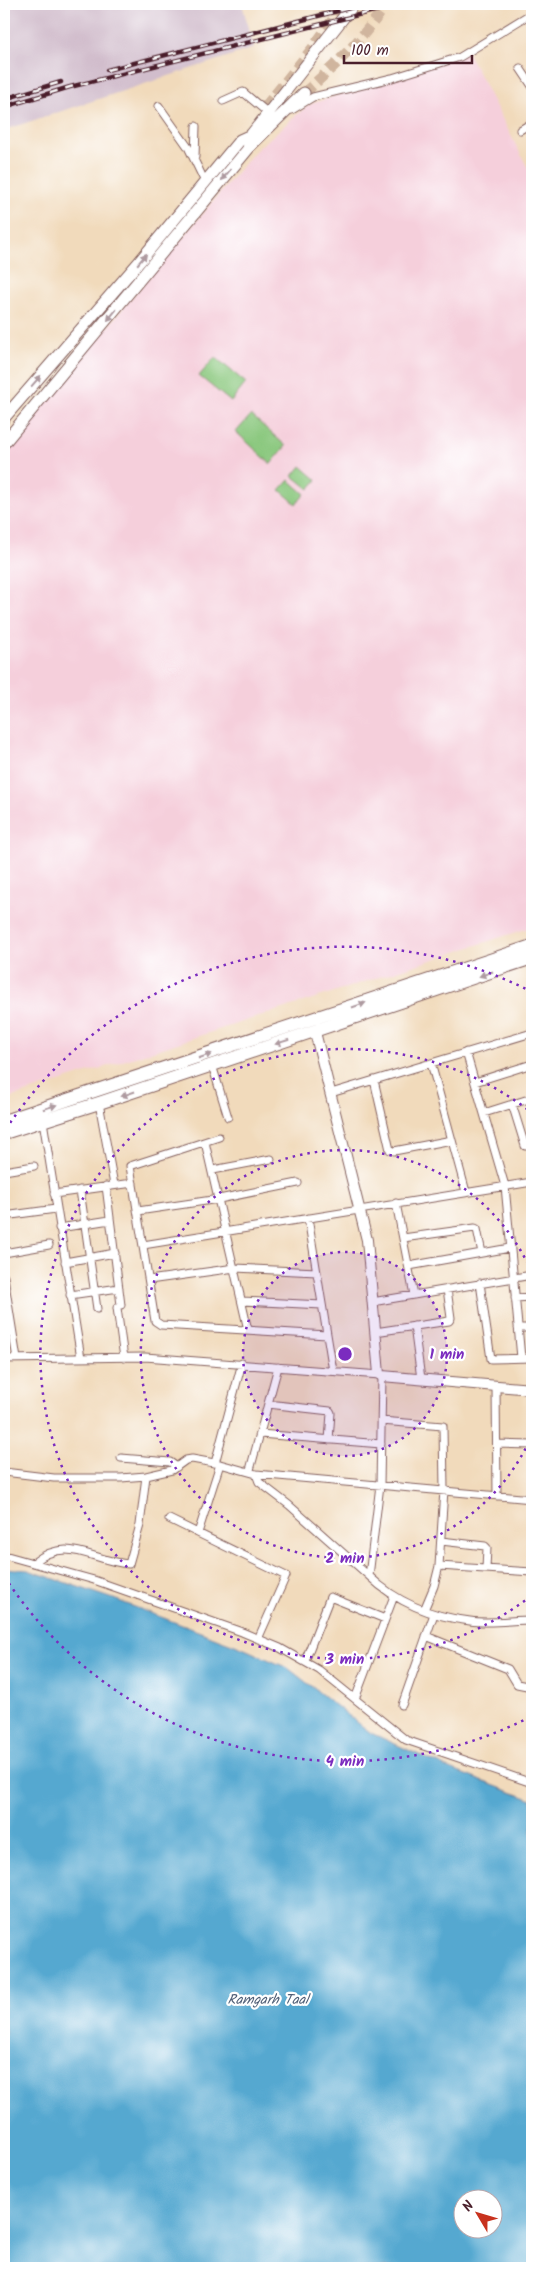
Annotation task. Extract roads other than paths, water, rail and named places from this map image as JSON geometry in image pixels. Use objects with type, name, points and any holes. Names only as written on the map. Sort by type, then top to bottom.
[{"type":"highway","points":[[4,1121],[532,946]]},
{"type":"highway","points":[[4,1133],[99,1104],[532,958]]},
{"type":"main road","points":[[4,443],[354,4]]},
{"type":"main road","points":[[4,418],[140,261],[205,182],[247,140],[269,112],[304,93]]},
{"type":"street","points":[[223,101],[243,92],[269,112],[313,97],[392,78],[460,57],[532,15]]},
{"type":"street","points":[[520,68],[532,86]]},
{"type":"street","points":[[159,106],[188,147],[205,182]]},
{"type":"street","points":[[520,130],[532,123]]},
{"type":"street","points":[[195,160],[196,126]]},
{"type":"street","points":[[315,1032],[367,1240],[381,1376],[380,1485],[368,1576]]},
{"type":"street","points":[[331,1093],[532,1033]]},
{"type":"street","points":[[466,1052],[505,1186],[521,1358]]},
{"type":"street","points":[[431,1063],[466,1192]]},
{"type":"street","points":[[475,1082],[532,1064]]},
{"type":"street","points":[[212,1065],[228,1117]]},
{"type":"street","points":[[374,1080],[390,1150],[394,1152],[452,1140]]},
{"type":"street","points":[[484,1113],[532,1098]]},
{"type":"street","points":[[99,1104],[114,1185]]},
{"type":"street","points":[[512,1104],[525,1146],[532,1146]]},
{"type":"street","points":[[43,1121],[81,1358]]},
{"type":"street","points":[[220,1137],[132,1164],[130,1167],[155,1321],[159,1325],[327,1335]]},
{"type":"street","points":[[205,1142],[213,1170],[248,1330]]},
{"type":"street","points":[[213,1170],[271,1159]]},
{"type":"street","points":[[4,1171],[34,1166]]},
{"type":"street","points":[[143,1245],[532,1182]]},
{"type":"street","points":[[54,1194],[133,1183]]},
{"type":"street","points":[[138,1212],[219,1199],[298,1183]]},
{"type":"street","points":[[106,1186],[120,1288],[119,1306],[124,1358]]},
{"type":"street","points":[[80,1190],[98,1309]]},
{"type":"street","points":[[396,1203],[414,1295]]},
{"type":"street","points":[[4,1216],[56,1209]]},
{"type":"street","points":[[308,1218],[333,1372]]},
{"type":"street","points":[[59,1228],[110,1220]]},
{"type":"street","points":[[403,1238],[475,1228],[477,1229],[482,1253]]},
{"type":"street","points":[[4,1253],[49,1245]]},
{"type":"street","points":[[409,1266],[510,1248]]},
{"type":"street","points":[[65,1262],[115,1254]]},
{"type":"street","points":[[149,1280],[235,1268],[317,1272]]},
{"type":"street","points":[[372,1302],[532,1275]]},
{"type":"street","points":[[4,1277],[17,1359]]},
{"type":"street","points":[[480,1283],[490,1358],[492,1360],[532,1358]]},
{"type":"street","points":[[70,1295],[120,1288]]},
{"type":"street","points":[[375,1332],[450,1320],[447,1289]]},
{"type":"street","points":[[515,1298],[532,1297]]},
{"type":"street","points":[[242,1301],[322,1304]]},
{"type":"street","points":[[414,1326],[421,1379]]},
{"type":"street","points":[[518,1328],[532,1328]]},
{"type":"street","points":[[4,1359],[124,1358],[242,1363],[532,1389]]},
{"type":"street","points":[[198,1533],[218,1463],[242,1363]]},
{"type":"street","points":[[278,1366],[260,1434],[253,1472],[260,1482],[289,1505],[368,1576],[394,1596],[434,1614],[471,1622],[532,1620]]},
{"type":"street","points":[[496,1386],[497,1496]]},
{"type":"street","points":[[268,1404],[330,1411],[329,1440]]},
{"type":"street","points":[[381,1421],[443,1426],[444,1490],[439,1566],[434,1586],[424,1610]]},
{"type":"street","points":[[260,1434],[381,1444]]},
{"type":"street","points":[[497,1444],[532,1445]]},
{"type":"street","points":[[121,1458],[170,1462],[177,1467]]},
{"type":"street","points":[[4,1472],[54,1478],[146,1476],[177,1467],[186,1460],[192,1459],[218,1463],[253,1472],[532,1499]]},
{"type":"street","points":[[33,1563],[48,1552],[59,1550],[88,1554],[129,1564],[140,1524],[146,1476]]},
{"type":"street","points":[[169,1519],[286,1576],[256,1638]]},
{"type":"street","points":[[441,1540],[485,1546],[487,1548],[486,1569]]},
{"type":"street","points":[[4,1555],[94,1580],[256,1638],[304,1661],[406,1740],[532,1783]]},
{"type":"street","points":[[439,1566],[532,1572]]},
{"type":"street","points":[[354,1699],[394,1596]]},
{"type":"street","points":[[304,1661],[330,1597],[385,1619]]},
{"type":"street","points":[[402,1705],[434,1614]]},
{"type":"street","points":[[426,1636],[508,1669],[517,1684],[532,1687]]},
{"type":"water","name":"Ramgarh Taal","points":[[4,1568],[28,1570],[111,1598],[240,1647],[288,1668],[371,1733],[450,1769],[532,1800],[532,2268],[4,2268]]},
{"type":"tunnel","points":[[265,107],[312,49],[344,4]]},
{"type":"tunnel","points":[[304,93],[348,51],[368,29],[386,4]]},
{"type":"railway","points":[[107,70],[365,4]]},
{"type":"railway","points":[[4,107],[70,87],[402,4]]},
{"type":"railway","points":[[4,99],[61,82]]}]
